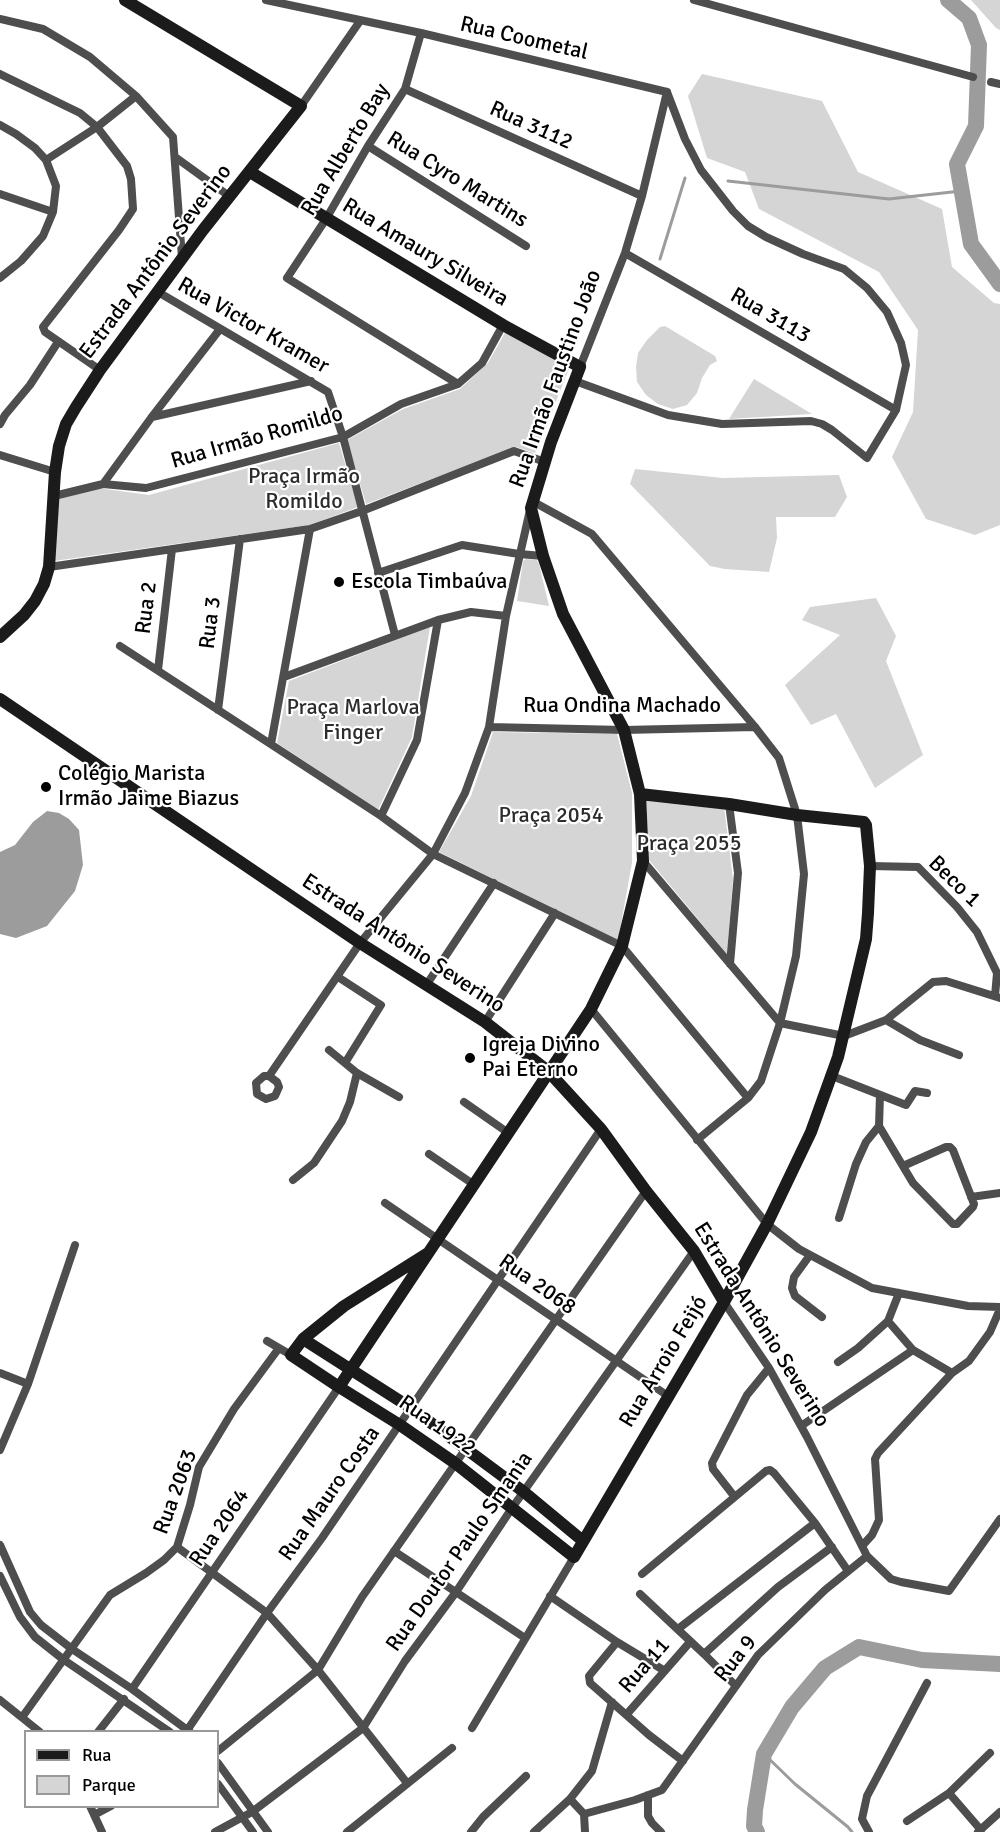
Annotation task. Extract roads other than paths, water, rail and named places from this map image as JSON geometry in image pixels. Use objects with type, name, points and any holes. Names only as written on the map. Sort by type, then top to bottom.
[{"type":"street","points":[[125,0],[301,106],[360,21]]},
{"type":"street","name":"Rua Coometal","points":[[266,0],[421,33],[668,92]]},
{"type":"street","points":[[699,1],[973,77]]},
{"type":"street","points":[[0,19],[43,29],[90,57],[136,96],[173,137],[182,259]]},
{"type":"street","name":"Rua Alberto Bay","points":[[421,33],[405,89],[368,146],[326,219],[287,278],[458,384]]},
{"type":"street","points":[[0,74],[80,113],[97,127],[127,166],[131,179],[133,209],[43,327],[45,332],[58,342],[100,370]]},
{"type":"street","name":"Rua 3112","points":[[405,89],[642,196]]},
{"type":"street","points":[[575,381],[649,409],[690,419],[722,424],[811,421],[832,430],[867,458],[897,410],[906,365],[902,342],[887,312],[867,288],[844,269],[766,237],[748,226],[733,211],[701,170],[685,139],[668,92]]},
{"type":"street","name":"Rua Irmão Faustino João","points":[[339,1387],[591,1009],[622,946],[642,861],[640,794],[624,730],[563,614],[543,556],[532,505],[545,462],[580,367],[625,253],[668,92]]},
{"type":"street","points":[[46,160],[97,127],[136,96]]},
{"type":"street","name":"Estrada Antônio Severino","points":[[0,636],[36,601],[49,567],[55,472],[59,446],[66,424],[100,370],[182,259],[301,106]]},
{"type":"street","points":[[0,125],[35,148],[46,160],[56,186],[54,212],[43,236],[21,261],[0,278]]},
{"type":"street","name":"Rua Cyro Martins","points":[[368,146],[526,246]]},
{"type":"street","points":[[176,157],[230,196]]},
{"type":"street","name":"Rua Amaury Silveira","points":[[250,172],[504,325],[580,367]]},
{"type":"street","points":[[0,194],[54,212]]},
{"type":"street","name":"Rua 3113","points":[[625,253],[897,410]]},
{"type":"street","name":"Rua Victor Kramer","points":[[158,292],[328,392],[343,437],[395,635]]},
{"type":"street","name":"Rua Irmão Romildo","points":[[54,496],[103,484],[146,488],[343,437],[400,404],[458,384],[482,363],[504,325]]},
{"type":"street","points":[[103,484],[220,329]]},
{"type":"street","points":[[0,424],[30,385],[58,342]]},
{"type":"street","points":[[151,418],[311,381]]},
{"type":"street","points":[[49,567],[310,529],[514,451],[545,462]]},
{"type":"street","points":[[0,455],[55,472]]},
{"type":"street","points":[[269,1076],[360,943],[433,854],[465,793],[489,727],[506,616],[532,505],[592,534],[755,727],[778,758],[797,815],[804,874],[796,956],[780,1023],[761,1081],[748,1098],[697,1140]]},
{"type":"street","points":[[271,744],[310,529]]},
{"type":"street","name":"Rua 3","points":[[218,710],[240,539]]},
{"type":"street","points":[[378,573],[462,545],[519,555],[543,556]]},
{"type":"street","name":"Rua 2","points":[[158,670],[172,549]]},
{"type":"street","points":[[284,677],[438,620],[471,612],[506,616]]},
{"type":"street","points":[[381,816],[417,740],[438,620]]},
{"type":"street","points":[[120,646],[381,816],[433,854],[622,946],[748,1098]]},
{"type":"street","name":"Estrada Antônio Severino","points":[[0,699],[360,943],[485,1022],[548,1071],[601,1129],[694,1251],[724,1302],[769,1368],[867,1556],[896,1581],[950,1590],[1000,1519]]},
{"type":"street","name":"Rua Ondina Machado","points":[[489,727],[624,730],[755,727]]},
{"type":"street","points":[[640,794],[729,804],[797,815]]},
{"type":"street","points":[[729,804],[738,873],[730,964]]},
{"type":"street","name":"Rua Arroio Feijó","points":[[472,1728],[724,1302],[767,1224],[811,1132],[832,1076],[844,1036],[866,939],[870,866],[866,825],[864,822],[797,815]]},
{"type":"street","points":[[642,861],[780,1023],[844,1036],[886,1020],[933,982],[946,981],[997,997]]},
{"type":"street","name":"Beco 1","points":[[870,866],[918,867],[957,907],[977,932],[999,971],[997,997]]},
{"type":"street","points":[[427,984],[494,883]]},
{"type":"street","points":[[485,1022],[555,913]]},
{"type":"street","points":[[338,977],[381,1005],[345,1063]]},
{"type":"street","points":[[591,1009],[767,1224],[799,1249],[872,1288],[968,1306],[1000,1308],[990,1332],[969,1361],[952,1373],[878,1453],[875,1459],[879,1521],[872,1535],[862,1546]]},
{"type":"street","points":[[886,1020],[920,1040],[960,1055]]},
{"type":"street","points":[[329,1050],[357,1073],[399,1096]]},
{"type":"street","points":[[293,1180],[314,1163],[342,1121],[350,1102],[357,1073]]},
{"type":"street","points":[[832,1076],[906,1105],[915,1090],[927,1094]]},
{"type":"street","points":[[880,1095],[879,1126],[913,1183],[953,1224],[957,1224],[973,1208],[974,1204],[953,1150],[950,1148],[946,1147],[903,1166]]},
{"type":"street","points":[[464,1102],[507,1132]]},
{"type":"street","points":[[839,1218],[856,1164],[866,1142],[879,1126]]},
{"type":"street","name":"Rua Mauro Costa","points":[[189,1730],[267,1613],[400,1425],[601,1129]]},
{"type":"street","points":[[429,1154],[473,1184]]},
{"type":"street","points":[[219,1750],[318,1670],[362,1597],[646,1191]]},
{"type":"street","points":[[971,1197],[1000,1193]]},
{"type":"street","name":"Rua 2068","points":[[385,1203],[668,1396]]},
{"type":"street","points":[[0,1450],[28,1384],[75,1245]]},
{"type":"street","name":"Rua Doutor Paulo Smania","points":[[215,1832],[252,1812],[363,1728],[405,1660],[456,1592],[512,1508],[694,1251]]},
{"type":"street","name":"Rua Irmão Faustino João","points":[[291,1355],[303,1339],[344,1306],[428,1253]]},
{"type":"street","points":[[810,1255],[794,1277],[792,1288],[795,1296],[822,1317]]},
{"type":"street","points":[[838,1362],[858,1348],[888,1321],[898,1293]]},
{"type":"street","points":[[888,1321],[913,1350],[952,1373]]},
{"type":"street","name":"Rua 1922","points":[[303,1339],[411,1408],[467,1448],[583,1541]]},
{"type":"street","name":"Rua 1922","points":[[267,1341],[400,1425],[455,1463],[574,1557]]},
{"type":"street","name":"Rua 2063","points":[[23,1716],[110,1595],[146,1573],[177,1547],[200,1467],[234,1409],[279,1348]]},
{"type":"street","points":[[801,1426],[913,1350]]},
{"type":"street","points":[[734,1496],[713,1469],[712,1463],[747,1395],[769,1368]]},
{"type":"street","points":[[0,1373],[28,1384]]},
{"type":"street","name":"Rua 2064","points":[[132,1689],[339,1387]]},
{"type":"street","points":[[642,1574],[734,1496],[770,1470],[815,1523],[848,1571]]},
{"type":"street","points":[[678,1629],[815,1523]]},
{"type":"street","points":[[0,1545],[30,1612],[41,1624],[189,1730]]},
{"type":"street","points":[[704,1654],[778,1587],[832,1546]]},
{"type":"street","points":[[177,1547],[267,1613],[318,1670],[407,1783]]},
{"type":"street","points":[[394,1551],[525,1638]]},
{"type":"street","name":"Rua 9","points":[[584,1814],[662,1790],[758,1655],[825,1590],[867,1556]]},
{"type":"street","points":[[0,1576],[20,1617],[35,1637],[64,1660],[169,1730]]},
{"type":"street","points":[[640,1593],[736,1686]]},
{"type":"street","points":[[550,1596],[617,1642],[665,1671]]},
{"type":"street","points":[[617,1642],[589,1677],[593,1685],[683,1761]]},
{"type":"street","name":"Rua 11","points":[[627,1714],[690,1642]]},
{"type":"street","points":[[869,1832],[862,1819],[867,1796],[927,1683]]},
{"type":"street","points":[[99,1730],[124,1699]]},
{"type":"street","points":[[0,1700],[38,1730]]},
{"type":"street","points":[[534,1832],[570,1799],[592,1771],[612,1702]]},
{"type":"street","points":[[346,1832],[452,1748]]},
{"type":"street","points":[[907,1821],[949,1793],[990,1753]]},
{"type":"street","points":[[219,1764],[268,1832]]},
{"type":"street","points":[[471,1832],[483,1817],[526,1776]]},
{"type":"street","points":[[219,1785],[253,1832]]},
{"type":"street","points":[[949,1793],[979,1831],[1000,1812]]},
{"type":"street","points":[[648,1796],[648,1816],[661,1832]]},
{"type":"street","points":[[570,1799],[584,1814],[585,1832]]},
{"type":"street","points":[[92,1811],[102,1832]]},
{"type":"waterway","points":[[948,0],[969,18],[979,45],[976,126],[957,164],[971,244],[1000,284]]},
{"type":"waterway","points":[[660,259],[685,178]]},
{"type":"waterway","points":[[728,181],[889,199],[961,191]]},
{"type":"waterway","points":[[757,1832],[754,1826],[755,1810],[764,1754],[792,1707],[825,1668],[859,1647],[922,1660],[1000,1664]]},
{"type":"waterway","points":[[764,1754],[795,1784],[852,1832]]},
{"type":"place","name":"Escola Timbaúva","points":[[339,582]]},
{"type":"place","name":"Colégio Marista Irmão Jaime Biazus","points":[[46,787]]},
{"type":"place","name":"Igreja Divino Pai Eterno","points":[[470,1058]]},
{"type":"park label","name":"Praça Irmão Romildo","points":[[304,490]]},
{"type":"park label","name":"Praça Marlova Finger","points":[[353,720]]},
{"type":"park label","name":"Praça 2054","points":[[551,816]]},
{"type":"park label","name":"Praça 2055","points":[[689,844]]}]
